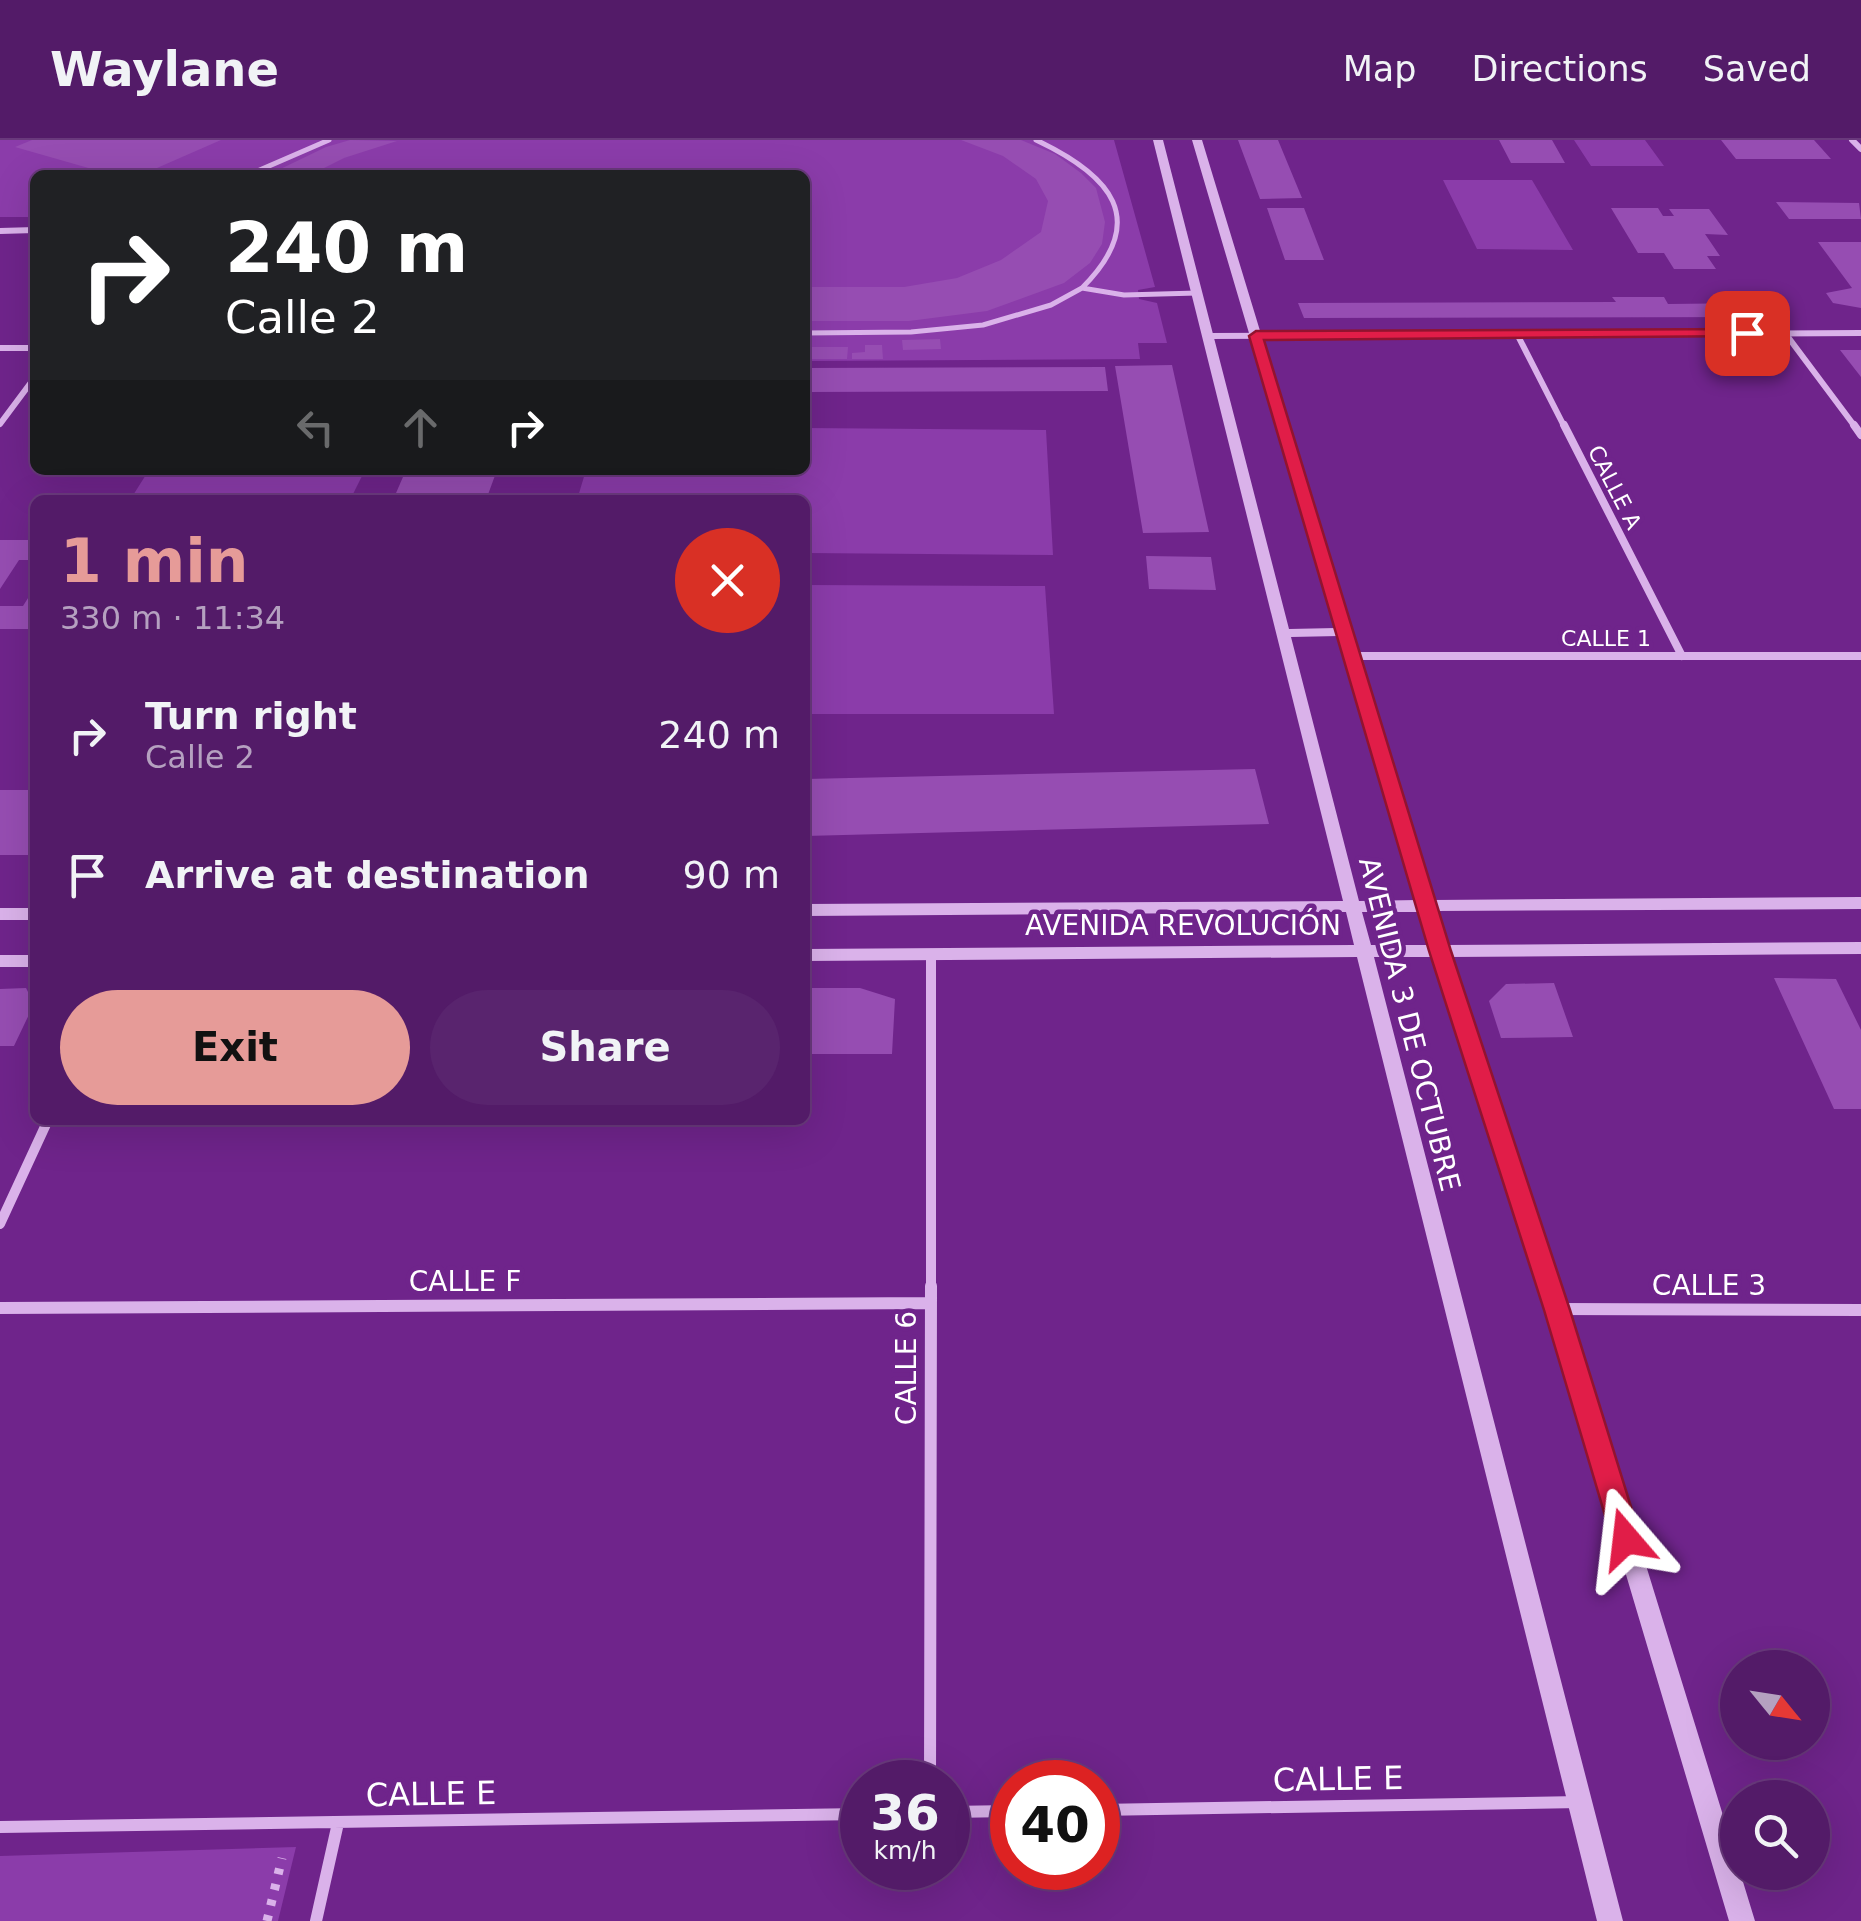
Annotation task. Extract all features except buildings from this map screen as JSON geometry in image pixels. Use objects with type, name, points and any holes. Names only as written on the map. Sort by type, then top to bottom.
[{"type":"street","name":"AVENIDA 3 DE OCTUBRE","points":[[1158,140],[1610,1921]]},
{"type":"street","name":"AVENIDA 3 DE OCTUBRE","points":[[1197,140],[1426,906],[1557,1310],[1742,1921]]},
{"type":"street","points":[[1852,140],[1861,149]]},
{"type":"street","points":[[0,230],[30,230]]},
{"type":"street","points":[[1785,333],[1861,435]]},
{"type":"street","points":[[1208,336],[1861,333]]},
{"type":"street","name":"CALLE A","points":[[1517,334],[1682,656]]},
{"type":"street","points":[[0,348],[30,348]]},
{"type":"street","points":[[0,424],[30,383]]},
{"type":"street","points":[[1283,633],[1345,632]]},
{"type":"street","name":"CALLE 1","points":[[1352,656],[1861,656]]},
{"type":"street","name":"AVENIDA REVOLUCIÓN","points":[[810,910],[1861,903]]},
{"type":"street","points":[[0,914],[30,914]]},
{"type":"street","name":"AVENIDA REVOLUCIÓN","points":[[810,955],[1861,948]]},
{"type":"street","name":"CALLE 6","points":[[930,1760],[931,954]]},
{"type":"street","points":[[0,961],[30,960]]},
{"type":"street","points":[[0,1224],[46,1125]]},
{"type":"street","name":"CALLE F","points":[[0,1308],[931,1304]]},
{"type":"street","name":"CALLE 3","points":[[1557,1310],[1861,1310]]},
{"type":"street","name":"CALLE E","points":[[1120,1810],[1580,1802]]},
{"type":"street","name":"CALLE E","points":[[0,1827],[840,1814]]},
{"type":"street","points":[[316,1921],[338,1823]]},
{"type":"lane","points":[[260,170],[329,140]]},
{"type":"lane","points":[[810,333],[937,332],[995,322],[1070,296],[1103,271],[1118,244],[1118,214],[1107,188],[1092,170],[1036,140]]},
{"type":"lane","points":[[1082,288],[1124,295],[1197,293]]},
{"type":"path","points":[[267,1921],[282,1857]]},
{"type":"shaded area","points":[[0,140],[1114,140],[1155,287],[1138,290],[1139,299],[1157,303],[1167,343],[1138,343],[1140,359],[810,361],[810,170],[30,170],[30,217],[0,217]]},
{"type":"shaded area","points":[[1574,140],[1645,140],[1664,166],[1591,166]]},
{"type":"shaded area","points":[[1443,180],[1532,180],[1573,250],[1477,249]]},
{"type":"shaded area","points":[[810,428],[1046,430],[1053,555],[810,553],[810,495],[578,495],[584,475],[810,475]]},
{"type":"shaded area","points":[[146,475],[362,475],[352,495],[133,495]]},
{"type":"shaded area","points":[[810,585],[1045,586],[1054,714],[810,714]]},
{"type":"shaded area","points":[[296,1847],[278,1921],[0,1921],[0,1856]]},
{"type":"route","points":[[1626,1539],[1557,1310],[1440,951],[1256,336],[1747,333]]}]
